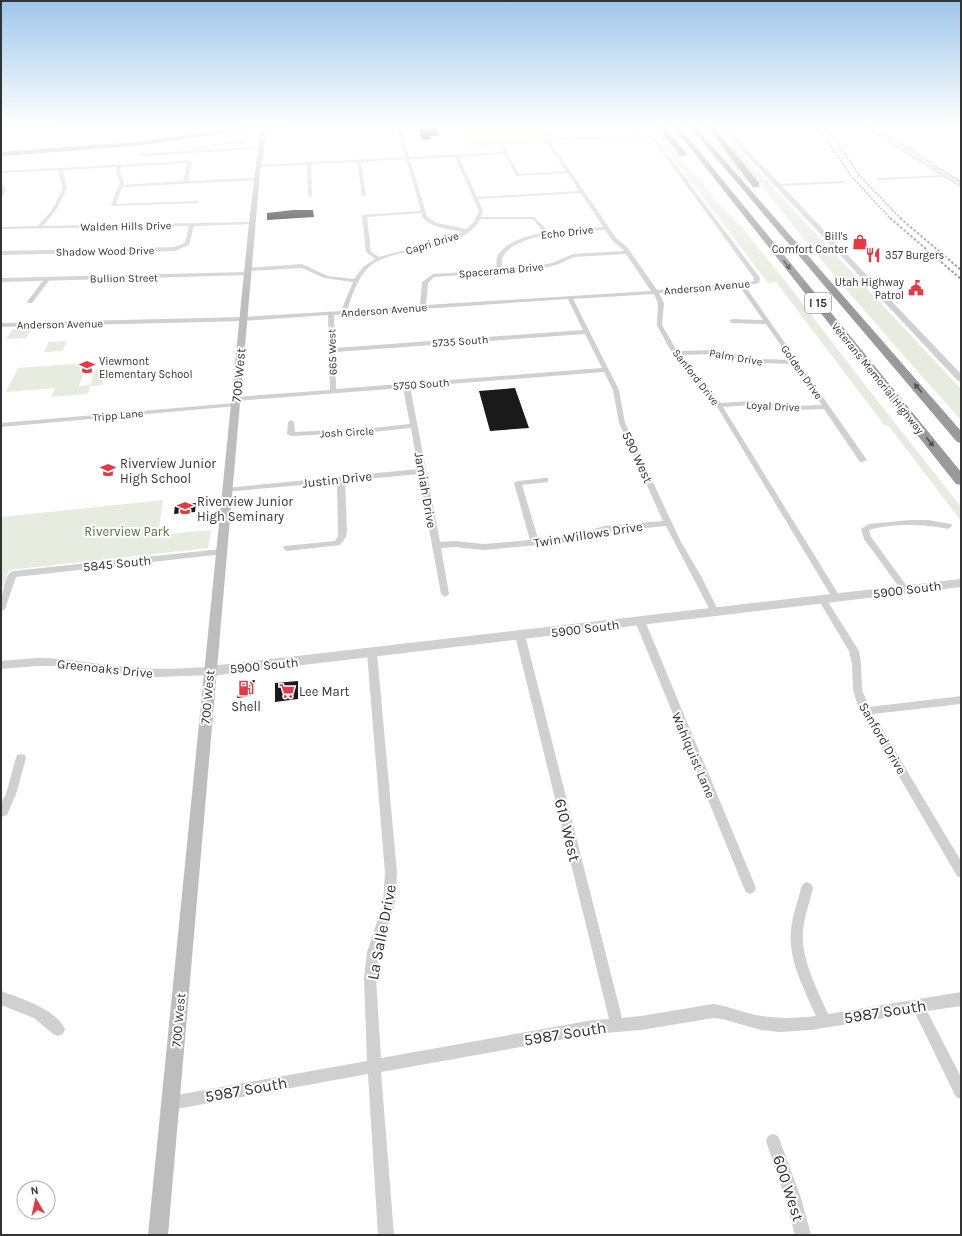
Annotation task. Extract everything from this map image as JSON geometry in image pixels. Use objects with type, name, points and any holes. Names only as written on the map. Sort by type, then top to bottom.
[{"type":"highway","name":"Veterans Memorial Highway","points":[[721,183],[961,481]]},
{"type":"highway","name":"Veterans Memorial Highway","points":[[741,183],[961,439]]},
{"type":"highway","points":[[754,183],[762,193]]},
{"type":"highway","points":[[772,206],[796,237],[795,245]]},
{"type":"highway","points":[[732,211],[741,220],[757,228]]},
{"type":"main road","name":"700 West","points":[[158,1235],[256,183]]},
{"type":"street","points":[[39,228],[54,210],[65,188],[64,183]]},
{"type":"street","points":[[121,183],[113,205],[197,202]]},
{"type":"street","points":[[120,186],[192,183]]},
{"type":"street","points":[[310,183],[310,196]]},
{"type":"street","points":[[362,183],[364,195]]},
{"type":"street","points":[[414,183],[425,218],[431,223],[467,231]]},
{"type":"street","points":[[469,183],[481,211],[479,218],[534,218],[547,233]]},
{"type":"street","name":"Sanford Drive","points":[[576,183],[614,239],[627,252],[655,292],[662,308],[659,316],[660,327],[687,369],[709,391],[719,405],[836,597]]},
{"type":"street","name":"Anderson Avenue","points":[[1,326],[243,320],[655,292],[742,285],[757,282],[757,278],[754,273],[687,183]]},
{"type":"street","points":[[776,183],[961,379]]},
{"type":"street","points":[[778,185],[828,183]]},
{"type":"street","points":[[1,184],[4,191],[1,197]]},
{"type":"street","points":[[475,198],[582,192]]},
{"type":"street","points":[[378,259],[374,258],[369,252],[364,216],[422,212]]},
{"type":"street","name":"Capri Drive","points":[[343,313],[363,269],[378,259],[446,241],[467,231],[479,218]]},
{"type":"street","name":"Walden Hills Drive","points":[[1,228],[252,223]]},
{"type":"street","name":"Shadow Wood Drive","points":[[1,253],[175,249],[187,244],[192,225]]},
{"type":"street","name":"Echo Drive","points":[[499,271],[499,259],[508,247],[523,239],[547,233],[607,228]]},
{"type":"street","name":"Spacerama Drive","points":[[423,308],[425,282],[428,278],[440,275],[545,267],[573,256],[627,252]]},
{"type":"street","points":[[248,272],[296,266],[310,268],[316,274],[326,278],[357,281]]},
{"type":"street","name":"Bullion Street","points":[[1,280],[248,272]]},
{"type":"street","points":[[30,302],[47,279]]},
{"type":"street","name":"Golden Drive","points":[[742,285],[863,460]]},
{"type":"street","name":"590 West","points":[[570,298],[617,394],[622,424],[676,542],[697,576],[715,612]]},
{"type":"street","name":"665 West","points":[[331,314],[333,391]]},
{"type":"street","points":[[732,321],[767,322]]},
{"type":"street","name":"5735 South","points":[[332,350],[587,332]]},
{"type":"street","name":"Palm Drive","points":[[677,353],[717,352],[760,361],[795,362]]},
{"type":"street","name":"5750 South","points":[[235,402],[333,391],[606,370]]},
{"type":"street","name":"Jamiah Drive","points":[[406,386],[445,594]]},
{"type":"street","name":"Tripp Lane","points":[[1,425],[235,402]]},
{"type":"street","name":"Loyal Drive","points":[[719,405],[750,404],[796,408],[826,407]]},
{"type":"street","name":"Josh Circle","points":[[291,422],[291,434],[373,430],[414,426]]},
{"type":"street","name":"Justin Drive","points":[[227,490],[422,471]]},
{"type":"street","points":[[287,548],[330,544],[341,540],[343,531],[340,479]]},
{"type":"street","points":[[535,542],[518,483],[545,480]]},
{"type":"street","points":[[905,589],[867,537],[866,529],[869,527],[921,521],[934,522],[948,526]]},
{"type":"street","name":"Twin Willows Drive","points":[[436,545],[455,544],[484,547],[580,537],[609,529],[668,523]]},
{"type":"street","name":"5845 South","points":[[1,608],[13,574],[221,552]]},
{"type":"street","name":"5900 South","points":[[210,671],[961,583]]},
{"type":"street","name":"Sanford Drive","points":[[822,599],[854,651],[856,659],[857,687],[866,711],[961,872]]},
{"type":"street","name":"Wahlquist Lane","points":[[640,621],[750,888]]},
{"type":"street","name":"610 West","points":[[520,635],[617,1025]]},
{"type":"street","name":"La Salle Drive","points":[[372,653],[391,873],[391,893],[387,914],[377,939],[371,965],[370,992],[386,1235]]},
{"type":"street","name":"Greenoaks Drive","points":[[1,665],[59,662],[138,672],[158,673],[210,671]]},
{"type":"street","points":[[866,711],[961,700]]},
{"type":"street","points":[[1,812],[3,811],[11,794],[21,758]]},
{"type":"street","points":[[807,888],[797,930],[797,941],[805,972],[825,1020]]},
{"type":"street","points":[[1,998],[37,1012],[49,1020],[58,1029]]},
{"type":"street","name":"5987 South","points":[[171,1103],[592,1027],[641,1023],[713,1011],[726,1013],[760,1023],[774,1024],[825,1020],[961,998]]},
{"type":"street","points":[[918,1006],[961,1092]]},
{"type":"street","name":"600 West","points":[[773,1140],[793,1198],[803,1235]]},
{"type":"green space","points":[[692,183],[702,183],[711,193],[712,197],[744,230],[783,278],[961,507],[961,521],[888,425],[885,426],[776,282],[768,283]]},
{"type":"green space","points":[[748,183],[751,183],[758,191],[755,191]]},
{"type":"green space","points":[[759,183],[768,183],[961,389],[961,420],[838,280]]},
{"type":"green space","points":[[13,329],[32,329],[26,338],[6,339]]},
{"type":"green space","points":[[67,341],[62,351],[44,352],[49,342]]},
{"type":"green space","points":[[87,363],[79,386],[90,385],[96,369],[107,368],[102,385],[90,386],[88,394],[51,397],[55,388],[6,392],[18,368]]},
{"type":"green space","name":"Riverview Park","points":[[163,500],[158,535],[211,530],[208,548],[9,570],[1,591],[2,517]]},
{"type":"building","points":[[293,210],[313,210],[314,217],[267,220],[267,213]]},
{"type":"building","points":[[515,388],[529,428],[490,431],[479,391]]},
{"type":"building","name":"Riverview Junior High Seminary","points":[[196,503],[195,512],[174,514],[175,505]]},
{"type":"building","name":"Shell","points":[[255,680],[251,696],[237,698],[241,682]]},
{"type":"building","name":"Lee Mart","points":[[298,681],[298,699],[275,702],[275,683]]},
{"type":"railway","points":[[857,183],[890,218]]},
{"type":"railway","points":[[866,183],[900,218]]},
{"type":"railway","points":[[890,218],[961,279]]},
{"type":"railway","points":[[900,218],[961,270]]},
{"type":"place","name":"Bill's Comfort Center","points":[[860,242]]},
{"type":"place","name":"357 Burgers","points":[[873,255]]},
{"type":"place","name":"Utah Highway Patrol","points":[[916,288]]},
{"type":"place","name":"Viewmont Elementary School","points":[[87,367]]},
{"type":"place","name":"Riverview Junior High School","points":[[108,470]]},
{"type":"place","name":"Riverview Junior High Seminary","points":[[185,508]]},
{"type":"place","name":"Shell","points":[[246,688]]},
{"type":"place","name":"Lee Mart","points":[[287,691]]}]
